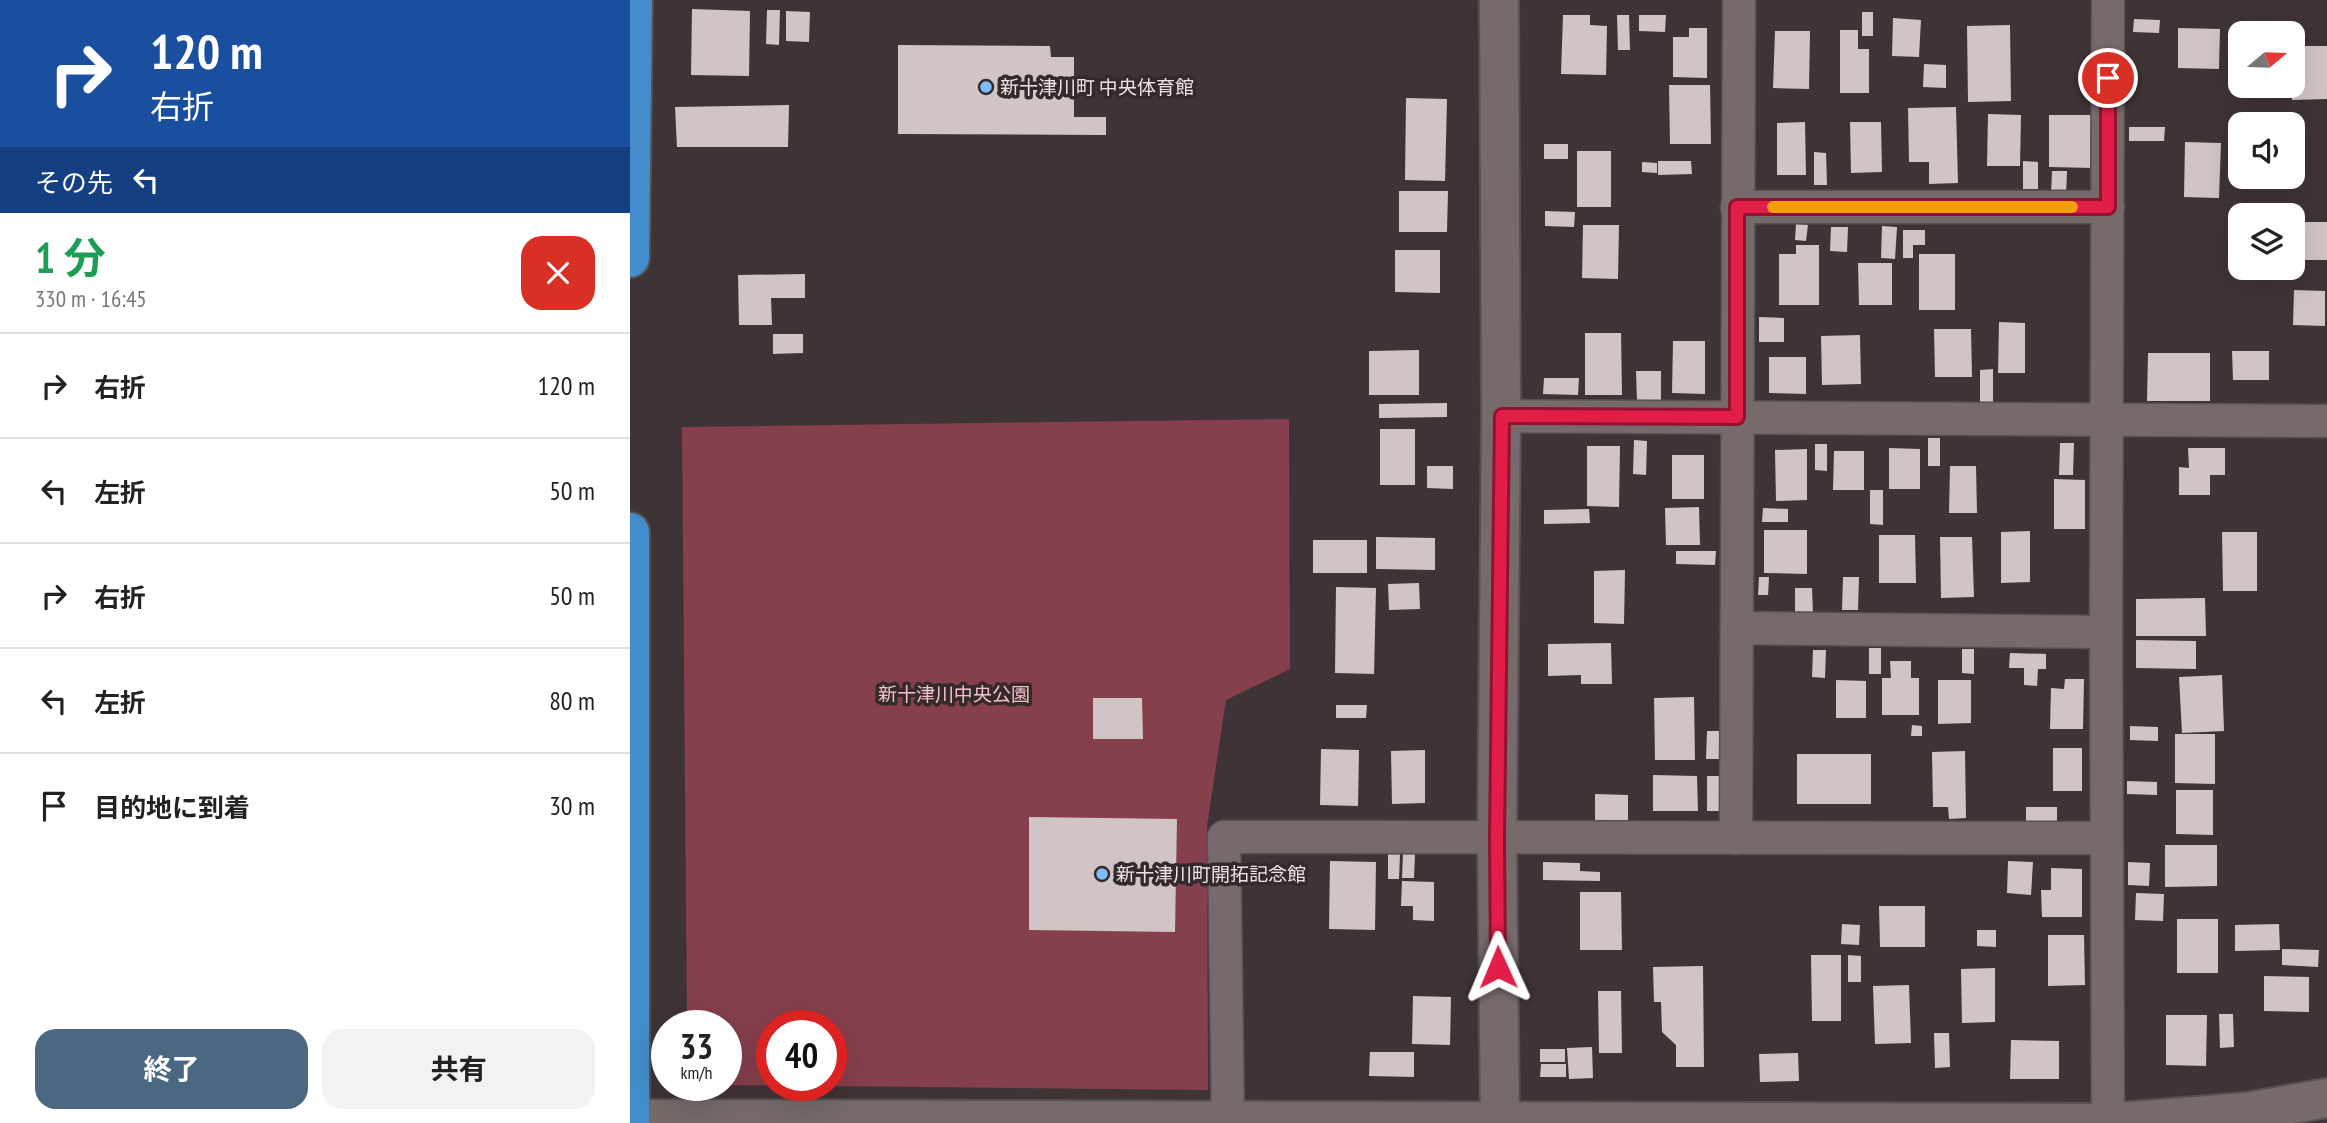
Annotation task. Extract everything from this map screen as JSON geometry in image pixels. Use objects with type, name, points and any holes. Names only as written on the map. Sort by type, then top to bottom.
[{"type":"highway","points":[[630,258],[633,0]]},
{"type":"highway","points":[[630,532],[631,1119]]},
{"type":"street","points":[[1499,0],[1502,416],[1497,838],[1500,1122]]},
{"type":"street","points":[[1736,838],[1739,0]]},
{"type":"street","points":[[2108,0],[2106,838],[2109,1123]]},
{"type":"street","points":[[1737,207],[2108,207]]},
{"type":"street","points":[[1502,416],[2327,421]]},
{"type":"street","points":[[1737,628],[2106,632]]},
{"type":"street","points":[[1228,1121],[1224,837],[2106,838]]},
{"type":"street","points":[[631,1119],[2109,1123],[2246,1118],[2327,1098]]},
{"type":"green space","name":"新十津川中央公園","points":[[1289,419],[1290,669],[1226,700],[1207,826],[1208,1090],[847,1086],[847,1010],[756,1010],[756,1085],[742,1085],[742,1010],[687,1010],[682,427]]},
{"type":"building","points":[[692,9],[750,11],[749,76],[691,75]]},
{"type":"building","points":[[767,10],[780,10],[779,45],[766,44]]},
{"type":"building","points":[[786,11],[810,12],[809,42],[786,41]]},
{"type":"building","points":[[1862,12],[1873,12],[1873,36],[1862,36]]},
{"type":"building","points":[[1563,15],[1590,15],[1590,25],[1607,26],[1606,75],[1561,74]]},
{"type":"building","points":[[1617,15],[1629,15],[1630,50],[1618,50]]},
{"type":"building","points":[[1639,15],[1666,15],[1665,32],[1639,31]]},
{"type":"building","points":[[1893,18],[1921,20],[1919,57],[1892,56]]},
{"type":"building","points":[[2134,19],[2160,20],[2159,33],[2133,32]]},
{"type":"building","points":[[2010,25],[2011,101],[1968,102],[1967,26]]},
{"type":"building","points":[[1689,28],[1707,28],[1707,78],[1673,77],[1673,37],[1689,37]]},
{"type":"building","points":[[2178,28],[2220,29],[2219,69],[2178,68]]},
{"type":"building","points":[[1840,30],[1858,30],[1858,49],[1869,49],[1869,93],[1840,93]]},
{"type":"building","points":[[1775,31],[1810,31],[1809,89],[1773,88]]},
{"type":"building","name":"新十津川町 中央体育館","points":[[898,45],[1050,46],[1051,57],[1074,57],[1074,117],[1106,117],[1106,135],[898,134]]},
{"type":"building","points":[[2305,46],[2327,46],[2327,99],[2292,100],[2305,98]]},
{"type":"building","points":[[1924,64],[1946,65],[1946,88],[1923,87]]},
{"type":"building","points":[[1669,85],[1710,85],[1711,144],[1670,144]]},
{"type":"building","points":[[1406,98],[1447,99],[1445,181],[1405,180]]},
{"type":"building","points":[[789,105],[788,147],[677,147],[675,107]]},
{"type":"building","points":[[1956,107],[1958,183],[1929,184],[1929,162],[1909,162],[1908,108]]},
{"type":"building","points":[[1988,114],[2021,115],[2020,166],[1987,166]]},
{"type":"building","points":[[2049,115],[2094,115],[2094,168],[2049,167]]},
{"type":"building","points":[[1805,122],[1806,175],[1777,175],[1777,123]]},
{"type":"building","points":[[1850,122],[1881,122],[1882,172],[1851,173]]},
{"type":"building","points":[[2129,127],[2165,127],[2164,141],[2129,141]]},
{"type":"building","points":[[2185,142],[2221,143],[2219,198],[2184,197]]},
{"type":"building","points":[[1544,144],[1568,144],[1568,159],[1544,159]]},
{"type":"building","points":[[1577,151],[1611,151],[1611,207],[1577,207]]},
{"type":"building","points":[[1814,152],[1826,153],[1827,185],[1814,185]]},
{"type":"building","points":[[1658,161],[1691,161],[1692,174],[1658,175]]},
{"type":"building","points":[[2023,161],[2038,162],[2038,189],[2023,189]]},
{"type":"building","points":[[1642,162],[1657,163],[1657,173],[1642,172]]},
{"type":"building","points":[[2052,171],[2067,171],[2066,197],[2051,196]]},
{"type":"building","points":[[1399,191],[1448,191],[1447,232],[1399,232]]},
{"type":"building","points":[[1545,211],[1575,212],[1574,227],[1545,226]]},
{"type":"building","points":[[2305,222],[2327,222],[2327,260],[2305,260]]},
{"type":"building","points":[[1796,224],[1808,225],[1806,241],[1795,240]]},
{"type":"building","points":[[1583,225],[1619,225],[1618,279],[1582,278]]},
{"type":"building","points":[[1882,226],[1897,227],[1895,259],[1881,258]]},
{"type":"building","points":[[1831,227],[1848,227],[1847,252],[1830,251]]},
{"type":"building","points":[[1903,230],[1925,230],[1925,245],[1913,245],[1913,258],[1903,258]]},
{"type":"building","points":[[1796,245],[1819,245],[1819,305],[1779,305],[1779,254],[1796,254]]},
{"type":"building","points":[[1395,250],[1440,250],[1440,293],[1395,292]]},
{"type":"building","points":[[1919,254],[1955,254],[1955,310],[1919,310]]},
{"type":"building","points":[[1858,263],[1892,263],[1892,305],[1859,305]]},
{"type":"building","points":[[805,274],[805,298],[771,298],[772,325],[739,325],[738,275]]},
{"type":"building","points":[[2294,290],[2325,291],[2325,326],[2293,325]]},
{"type":"building","points":[[1759,317],[1784,318],[1784,342],[1759,342]]},
{"type":"building","points":[[1999,322],[2025,323],[2025,373],[1998,373]]},
{"type":"building","points":[[1934,329],[1971,329],[1972,377],[1935,377]]},
{"type":"building","points":[[1585,333],[1621,333],[1622,395],[1585,395]]},
{"type":"building","points":[[773,334],[803,334],[803,353],[773,354]]},
{"type":"building","points":[[1860,335],[1861,384],[1822,385],[1821,336]]},
{"type":"building","points":[[1673,341],[1705,341],[1705,394],[1672,393]]},
{"type":"building","points":[[1419,350],[1419,395],[1369,395],[1369,351]]},
{"type":"building","points":[[2232,351],[2269,351],[2269,380],[2233,380]]},
{"type":"building","points":[[2148,353],[2210,353],[2210,401],[2147,401]]},
{"type":"building","points":[[1769,357],[1806,357],[1806,394],[1769,393]]},
{"type":"building","points":[[1993,369],[1993,404],[1980,404],[1980,370]]},
{"type":"building","points":[[1636,371],[1661,371],[1661,402],[1637,402]]},
{"type":"building","points":[[1544,378],[1579,378],[1578,395],[1543,394]]},
{"type":"building","points":[[1447,403],[1447,417],[1379,418],[1379,404]]},
{"type":"building","points":[[1380,429],[1415,429],[1415,485],[1380,485]]},
{"type":"building","points":[[1928,438],[1940,438],[1940,466],[1928,466]]},
{"type":"building","points":[[1634,440],[1647,441],[1646,475],[1633,474]]},
{"type":"building","points":[[2060,443],[2074,443],[2073,475],[2059,475]]},
{"type":"building","points":[[1815,444],[1827,444],[1827,471],[1815,470]]},
{"type":"building","points":[[1587,446],[1620,446],[1619,507],[1587,506]]},
{"type":"building","points":[[1889,448],[1920,449],[1920,489],[1889,489]]},
{"type":"building","points":[[2188,448],[2225,448],[2225,475],[2210,475],[2210,495],[2179,495],[2179,467],[2189,468]]},
{"type":"building","points":[[1807,449],[1807,500],[1776,501],[1775,450]]},
{"type":"building","points":[[1834,451],[1864,451],[1864,490],[1833,490]]},
{"type":"building","points":[[1672,455],[1704,455],[1704,499],[1672,499]]},
{"type":"building","points":[[1427,466],[1453,466],[1453,489],[1427,488]]},
{"type":"building","points":[[1950,466],[1976,466],[1977,513],[1949,513]]},
{"type":"building","points":[[2054,479],[2085,480],[2085,529],[2054,529]]},
{"type":"building","points":[[1870,490],[1883,490],[1883,525],[1870,524]]},
{"type":"building","points":[[1699,507],[1700,545],[1666,545],[1665,508]]},
{"type":"building","points":[[1763,508],[1788,509],[1788,522],[1762,522]]},
{"type":"building","points":[[1589,509],[1590,523],[1544,524],[1544,510]]},
{"type":"building","points":[[1764,530],[1807,530],[1807,574],[1764,573]]},
{"type":"building","points":[[2030,531],[2030,582],[2001,583],[2001,532]]},
{"type":"building","points":[[2222,532],[2257,532],[2257,591],[2223,591]]},
{"type":"building","points":[[1879,535],[1915,535],[1916,583],[1879,583]]},
{"type":"building","points":[[1376,537],[1435,538],[1435,570],[1376,569]]},
{"type":"building","points":[[1940,537],[1972,537],[1974,597],[1941,598]]},
{"type":"building","points":[[1313,540],[1367,540],[1367,573],[1313,573]]},
{"type":"building","points":[[1676,551],[1716,551],[1715,565],[1676,564]]},
{"type":"building","points":[[1625,570],[1624,624],[1594,623],[1594,571]]},
{"type":"building","points":[[1759,577],[1769,577],[1768,595],[1758,595]]},
{"type":"building","points":[[1843,577],[1859,577],[1858,610],[1842,610]]},
{"type":"building","points":[[1419,583],[1420,609],[1389,610],[1388,584]]},
{"type":"building","points":[[1336,587],[1376,588],[1374,674],[1335,673]]},
{"type":"building","points":[[1795,588],[1812,588],[1813,614],[1795,614]]},
{"type":"building","points":[[2205,598],[2206,636],[2136,636],[2136,599]]},
{"type":"building","points":[[2136,640],[2196,641],[2196,669],[2136,668]]},
{"type":"building","points":[[1611,643],[1612,684],[1581,684],[1581,675],[1548,676],[1548,644]]},
{"type":"building","points":[[1869,648],[1881,648],[1881,674],[1869,674]]},
{"type":"building","points":[[1962,649],[1974,649],[1974,674],[1962,673]]},
{"type":"building","points":[[1813,650],[1826,650],[1825,678],[1812,677]]},
{"type":"building","points":[[2010,653],[2046,654],[2046,669],[2038,669],[2037,686],[2024,685],[2024,668],[2009,668]]},
{"type":"building","points":[[1890,661],[1911,661],[1911,678],[1919,678],[1919,715],[1882,715],[1882,678],[1891,678]]},
{"type":"building","points":[[2222,675],[2224,731],[2182,733],[2179,677]]},
{"type":"building","points":[[2065,679],[2084,679],[2083,729],[2050,729],[2051,688],[2064,689]]},
{"type":"building","points":[[1836,680],[1866,681],[1866,718],[1836,718]]},
{"type":"building","points":[[1938,680],[1971,680],[1971,723],[1938,724]]},
{"type":"building","points":[[1694,697],[1695,760],[1655,760],[1654,698]]},
{"type":"building","points":[[1093,698],[1142,698],[1143,739],[1093,739]]},
{"type":"building","points":[[1336,705],[1367,705],[1366,718],[1336,718]]},
{"type":"building","points":[[1912,725],[1922,726],[1922,736],[1911,736]]},
{"type":"building","points":[[2130,726],[2158,727],[2158,741],[2130,740]]},
{"type":"building","points":[[1707,731],[1720,731],[1719,759],[1706,759]]},
{"type":"building","points":[[2175,734],[2215,734],[2215,784],[2175,783]]},
{"type":"building","points":[[2053,748],[2082,748],[2082,791],[2053,791]]},
{"type":"building","points":[[1321,749],[1359,750],[1358,806],[1320,805]]},
{"type":"building","points":[[1425,750],[1425,803],[1392,804],[1391,751]]},
{"type":"building","points":[[1965,751],[1966,818],[1949,819],[1948,807],[1933,807],[1932,752]]},
{"type":"building","points":[[1797,754],[1871,754],[1871,804],[1797,804]]},
{"type":"building","points":[[1653,775],[1697,776],[1698,811],[1653,811]]},
{"type":"building","points":[[1707,776],[1719,776],[1719,811],[1707,811]]},
{"type":"building","points":[[2127,781],[2157,782],[2157,795],[2127,794]]},
{"type":"building","points":[[2176,790],[2213,790],[2213,835],[2176,834]]},
{"type":"building","points":[[1595,794],[1628,795],[1628,823],[1595,823]]},
{"type":"building","points":[[2026,807],[2057,807],[2057,823],[2026,823]]},
{"type":"building","name":"新十津川町開拓記念館","points":[[1029,817],[1177,819],[1175,932],[1029,930]]},
{"type":"building","points":[[2165,845],[2217,845],[2217,886],[2165,887]]},
{"type":"building","points":[[1403,853],[1415,854],[1414,878],[1402,878]]},
{"type":"building","points":[[1388,854],[1400,854],[1399,879],[1388,879]]},
{"type":"building","points":[[1330,861],[1376,862],[1375,930],[1329,929]]},
{"type":"building","points":[[2008,861],[2033,862],[2031,895],[2007,893]]},
{"type":"building","points":[[1543,862],[1580,863],[1580,871],[1600,872],[1600,881],[1543,880]]},
{"type":"building","points":[[2128,862],[2150,863],[2149,886],[2128,885]]},
{"type":"building","points":[[2051,868],[2082,869],[2082,917],[2042,917],[2041,890],[2051,890]]},
{"type":"building","points":[[1402,881],[1434,882],[1434,921],[1413,920],[1413,906],[1401,906]]},
{"type":"building","points":[[1580,892],[1621,892],[1622,950],[1580,950]]},
{"type":"building","points":[[2136,893],[2164,894],[2163,921],[2135,920]]},
{"type":"building","points":[[1879,906],[1925,906],[1925,947],[1880,947]]},
{"type":"building","points":[[2177,919],[2218,919],[2218,973],[2177,973]]},
{"type":"building","points":[[1842,924],[1860,925],[1859,945],[1841,944]]},
{"type":"building","points":[[2279,924],[2280,950],[2235,951],[2235,925]]},
{"type":"building","points":[[1977,930],[1996,930],[1996,947],[1977,946]]},
{"type":"building","points":[[2048,935],[2084,935],[2085,985],[2048,986]]},
{"type":"building","points":[[2282,949],[2319,950],[2318,967],[2282,965]]},
{"type":"building","points":[[1811,955],[1841,955],[1841,1021],[1812,1021]]},
{"type":"building","points":[[1848,955],[1861,956],[1861,982],[1848,982]]},
{"type":"building","points":[[1703,966],[1704,1067],[1676,1067],[1676,1045],[1662,1032],[1661,1002],[1654,1002],[1653,967]]},
{"type":"building","points":[[1995,968],[1995,1022],[1962,1023],[1961,969]]},
{"type":"building","points":[[2264,976],[2309,977],[2309,1012],[2264,1011]]},
{"type":"building","points":[[1909,985],[1911,1043],[1875,1044],[1873,986]]},
{"type":"building","points":[[1598,991],[1621,991],[1622,1053],[1599,1053]]},
{"type":"building","points":[[1413,996],[1451,997],[1450,1045],[1412,1044]]},
{"type":"building","points":[[2219,1014],[2233,1014],[2234,1047],[2220,1048]]},
{"type":"building","points":[[2166,1015],[2207,1015],[2206,1066],[2166,1065]]},
{"type":"building","points":[[1934,1033],[1949,1033],[1950,1067],[1935,1068]]},
{"type":"building","points":[[2011,1040],[2059,1041],[2059,1079],[2010,1079]]},
{"type":"building","points":[[1592,1047],[1593,1078],[1569,1079],[1567,1048]]},
{"type":"building","points":[[1540,1049],[1565,1049],[1565,1062],[1540,1062]]},
{"type":"building","points":[[1370,1052],[1414,1052],[1414,1077],[1369,1076]]},
{"type":"building","points":[[1798,1053],[1799,1081],[1760,1082],[1759,1054]]},
{"type":"building","points":[[1541,1064],[1566,1064],[1566,1077],[1540,1077]]},
{"type":"slow traffic","points":[[1773,207],[2072,207]]},
{"type":"place","name":"新十津川町 中央体育館","points":[[986,87]]},
{"type":"place","name":"新十津川町開拓記念館","points":[[1102,874]]},
{"type":"route","points":[[1498,967],[1502,416],[1737,417],[1737,207],[2108,207],[2108,78]]}]
